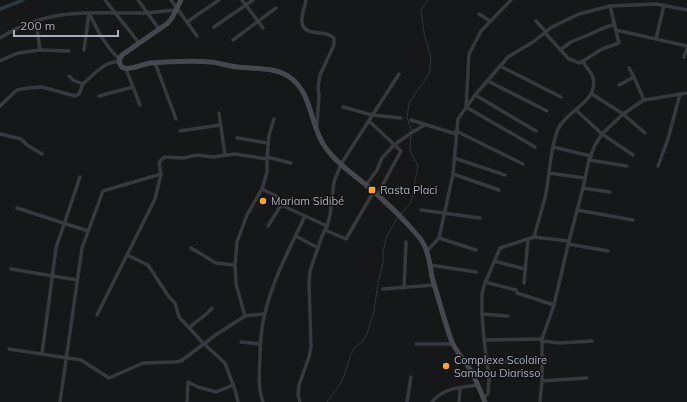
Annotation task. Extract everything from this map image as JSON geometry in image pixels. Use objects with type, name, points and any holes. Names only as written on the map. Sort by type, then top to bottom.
[{"type":"street","points":[[105,0],[139,43]]},
{"type":"street","points":[[138,0],[159,29]]},
{"type":"street","points":[[171,0],[197,36]]},
{"type":"street","points":[[0,106],[16,90],[28,88],[42,87],[75,96],[79,94],[83,84],[97,72],[108,64],[120,60],[126,52],[168,23],[181,0]]},
{"type":"street","points":[[187,22],[219,0]]},
{"type":"street","points":[[242,0],[263,28]]},
{"type":"street","points":[[214,27],[253,0]]},
{"type":"street","points":[[306,0],[301,21],[302,26],[313,33],[324,33],[334,38],[334,45],[320,75],[316,128]]},
{"type":"street","points":[[466,108],[469,54],[481,31],[511,0]]},
{"type":"street","points":[[637,0],[638,5]]},
{"type":"street","points":[[427,251],[439,238],[453,174],[458,119],[475,96],[508,57],[533,42],[552,27],[578,14],[610,6],[656,4],[687,10]]},
{"type":"street","points":[[656,39],[664,5]]},
{"type":"street","points":[[536,21],[569,59],[580,63],[602,49],[619,43],[610,6]]},
{"type":"street","points":[[233,40],[276,8]]},
{"type":"street","points":[[0,38],[36,21],[71,14],[147,13],[177,9]]},
{"type":"street","points":[[84,50],[88,13]]},
{"type":"street","points":[[88,13],[114,55],[120,60],[119,64],[122,68],[126,69],[144,64],[155,63],[198,61],[213,62],[236,67],[263,69],[278,72],[287,75],[293,80],[304,93],[324,146],[341,164],[375,193],[420,238],[427,251],[434,285],[449,334],[453,344],[469,367],[485,401]]},
{"type":"street","points":[[479,14],[490,21]]},
{"type":"street","points":[[36,21],[40,50]]},
{"type":"street","points":[[560,50],[571,42],[615,24]]},
{"type":"street","points":[[616,30],[687,47],[684,57]]},
{"type":"street","points":[[0,61],[18,53],[40,50],[69,51]]},
{"type":"street","points":[[534,237],[546,193],[553,147],[558,129],[565,118],[576,110],[592,94],[594,77],[582,61]]},
{"type":"street","points":[[155,63],[176,119]]},
{"type":"street","points":[[500,66],[561,97]]},
{"type":"street","points":[[629,68],[644,100]]},
{"type":"street","points":[[126,69],[140,105]]},
{"type":"street","points":[[300,402],[298,395],[299,385],[302,374],[310,357],[311,347],[310,270],[330,215],[334,182],[341,164],[399,74]]},
{"type":"street","points":[[69,76],[73,80],[83,84]]},
{"type":"street","points":[[619,85],[634,77]]},
{"type":"street","points":[[488,80],[547,111]]},
{"type":"street","points":[[99,96],[133,87]]},
{"type":"street","points":[[540,402],[542,381],[542,340],[554,305],[568,242],[590,158],[595,145],[602,134],[623,114],[644,100],[687,93]]},
{"type":"street","points":[[592,94],[623,114],[645,132]]},
{"type":"street","points":[[658,166],[668,139],[680,94]]},
{"type":"street","points":[[475,96],[536,131]]},
{"type":"street","points":[[343,107],[372,115],[401,118]]},
{"type":"street","points":[[466,108],[536,147]]},
{"type":"street","points":[[576,110],[602,134],[633,155]]},
{"type":"street","points":[[219,113],[225,155]]},
{"type":"street","points":[[245,316],[236,284],[235,265],[237,242],[247,215],[262,189],[267,172],[269,135],[274,119]]},
{"type":"street","points":[[411,120],[456,133],[523,164]]},
{"type":"street","points":[[262,189],[278,197],[281,205],[305,216],[346,239],[401,151],[369,121]]},
{"type":"street","points":[[180,131],[220,125]]},
{"type":"street","points":[[366,185],[377,170],[382,158],[394,144],[425,125]]},
{"type":"street","points":[[0,134],[21,139],[27,145],[42,154]]},
{"type":"street","points":[[237,138],[268,143]]},
{"type":"street","points":[[553,147],[590,158],[627,166]]},
{"type":"street","points":[[97,315],[155,199],[161,174],[159,163],[161,160],[165,157],[184,158],[197,155],[213,157],[235,154],[291,163]]},
{"type":"street","points":[[454,158],[505,175]]},
{"type":"street","points":[[549,173],[585,178]]},
{"type":"street","points":[[60,402],[82,248],[103,191],[161,174]]},
{"type":"street","points":[[453,174],[499,190]]},
{"type":"street","points":[[42,354],[56,248],[80,177]]},
{"type":"street","points":[[583,188],[610,192]]},
{"type":"street","points":[[268,226],[281,205]]},
{"type":"street","points":[[17,208],[88,231]]},
{"type":"street","points":[[421,210],[480,218]]},
{"type":"street","points":[[577,210],[633,220]]},
{"type":"street","points":[[263,402],[260,394],[259,376],[260,344],[264,314],[278,274],[305,216]]},
{"type":"street","points":[[296,236],[318,248]]},
{"type":"street","points":[[485,401],[488,394],[489,379],[484,340],[482,294],[485,282],[500,248],[534,237],[568,242],[608,251]]},
{"type":"street","points":[[439,238],[476,250]]},
{"type":"street","points":[[524,283],[528,239]]},
{"type":"street","points":[[404,288],[406,242]]},
{"type":"street","points":[[191,248],[216,263],[235,265]]},
{"type":"street","points":[[127,255],[148,265],[169,297],[175,303],[179,318],[203,344],[225,362],[238,402]]},
{"type":"street","points":[[494,261],[525,269]]},
{"type":"street","points":[[430,265],[476,272]]},
{"type":"street","points":[[11,269],[77,280]]},
{"type":"street","points":[[485,282],[554,305]]},
{"type":"street","points":[[383,289],[434,285]]},
{"type":"street","points":[[188,328],[206,315],[212,308]]},
{"type":"street","points":[[9,349],[81,360],[109,378],[143,363],[175,362],[181,360],[245,316],[264,314]]},
{"type":"street","points":[[482,314],[508,316]]},
{"type":"street","points":[[484,340],[542,340],[560,342],[592,341]]},
{"type":"street","points":[[241,342],[260,344]]},
{"type":"street","points":[[416,344],[453,344]]},
{"type":"street","points":[[487,362],[542,362]]},
{"type":"street","points":[[407,402],[410,376]]},
{"type":"street","points":[[542,381],[587,378]]},
{"type":"street","points":[[187,402],[188,382],[198,387],[216,392],[233,384]]},
{"type":"street","points":[[432,402],[438,395],[450,389],[478,385]]},
{"type":"street","points":[[459,402],[460,388]]},
{"type":"waterway","points":[[0,9],[23,0]]},
{"type":"waterway","points":[[411,132],[407,118],[409,103],[429,74],[431,59],[424,33],[421,10],[428,0]]},
{"type":"waterway","points":[[401,214],[410,204],[418,165],[410,151],[411,136]]},
{"type":"waterway","points":[[327,402],[340,385],[355,347],[363,341],[367,334],[374,311],[386,238],[398,218]]},
{"type":"place","name":"Rasta Placi","points":[[372,190]]},
{"type":"place","name":"Mariam Sidibé","points":[[263,201]]},
{"type":"place","name":"Complexe Scolaire Sambou Diarisso","points":[[446,366]]}]
